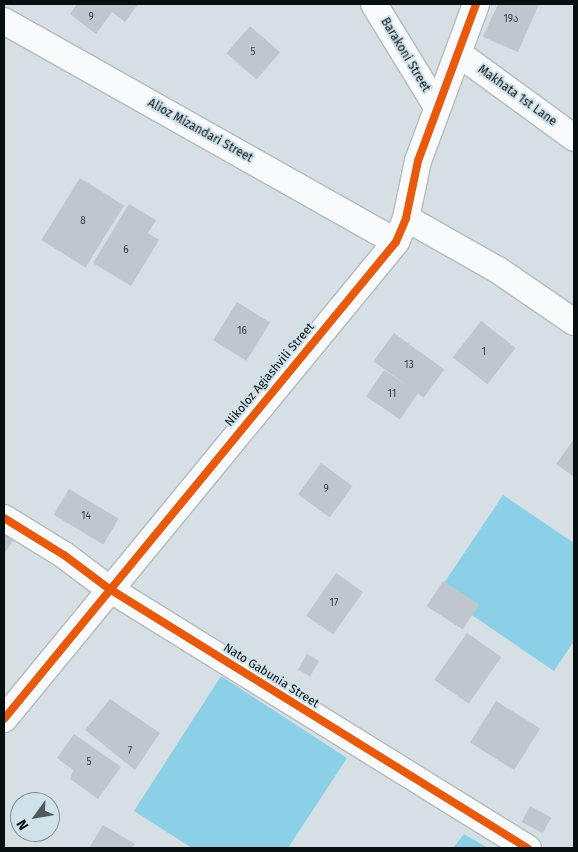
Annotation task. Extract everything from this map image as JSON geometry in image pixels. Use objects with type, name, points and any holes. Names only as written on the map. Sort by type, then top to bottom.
[{"type":"street","name":"Barakoni Street","points":[[374,4],[437,107]]},
{"type":"street","name":"Nikoloz Agiashvili Street","points":[[4,718],[108,588],[396,242],[406,218],[418,160],[476,4]]},
{"type":"street","name":"Alioz Mizandari Street","points":[[4,21],[396,242]]},
{"type":"street","name":"Makhata 1st Lane","points":[[459,54],[574,138]]},
{"type":"street","points":[[406,218],[498,270],[574,322]]},
{"type":"street","name":"Nato Gabunia Street","points":[[4,518],[64,555],[108,588],[528,848]]},
{"type":"shaded area","points":[[503,495],[574,543],[574,641],[554,671],[438,592]]},
{"type":"shaded area","points":[[221,676],[347,758],[288,848],[192,848],[134,811]]},
{"type":"shaded area","points":[[464,834],[488,848],[453,848]]},
{"type":"building","points":[[77,4],[138,4],[125,22],[112,12],[96,34],[70,14]]},
{"type":"building","points":[[498,4],[539,4],[518,52],[483,37]]},
{"type":"building","points":[[250,26],[280,52],[257,79],[226,53]]},
{"type":"building","points":[[80,178],[124,206],[85,267],[41,240]]},
{"type":"building","points":[[129,204],[156,220],[148,233],[159,240],[131,286],[93,263]]},
{"type":"building","points":[[237,302],[270,323],[246,361],[213,340]]},
{"type":"building","points":[[481,321],[516,348],[487,384],[453,357]]},
{"type":"building","points":[[394,333],[444,369],[424,398],[373,361]]},
{"type":"building","points":[[384,370],[418,393],[400,419],[366,397]]},
{"type":"building","points":[[574,439],[574,477],[556,464]]},
{"type":"building","points":[[321,463],[353,486],[330,517],[298,495]]},
{"type":"building","points":[[69,489],[119,519],[103,545],[54,515]]},
{"type":"building","points":[[4,528],[16,536],[4,554]]},
{"type":"building","points":[[336,573],[363,592],[333,635],[306,616]]},
{"type":"building","points":[[443,581],[479,604],[463,630],[427,606]]},
{"type":"building","points":[[467,633],[501,657],[469,704],[434,680]]},
{"type":"building","points":[[307,654],[319,661],[310,677],[298,670]]},
{"type":"building","points":[[110,699],[160,733],[135,770],[85,730]]},
{"type":"building","points":[[496,701],[540,729],[514,770],[470,743]]},
{"type":"building","points":[[74,734],[121,767],[98,799],[70,779],[73,770],[57,758]]},
{"type":"building","points":[[530,806],[551,817],[543,833],[522,822]]},
{"type":"building","points":[[103,825],[135,844],[132,848],[89,848]]},
{"type":"cycle path","points":[[4,719],[396,242],[406,218],[418,161],[476,4]]},
{"type":"cycle path","points":[[4,518],[64,555],[108,588],[528,848]]}]
